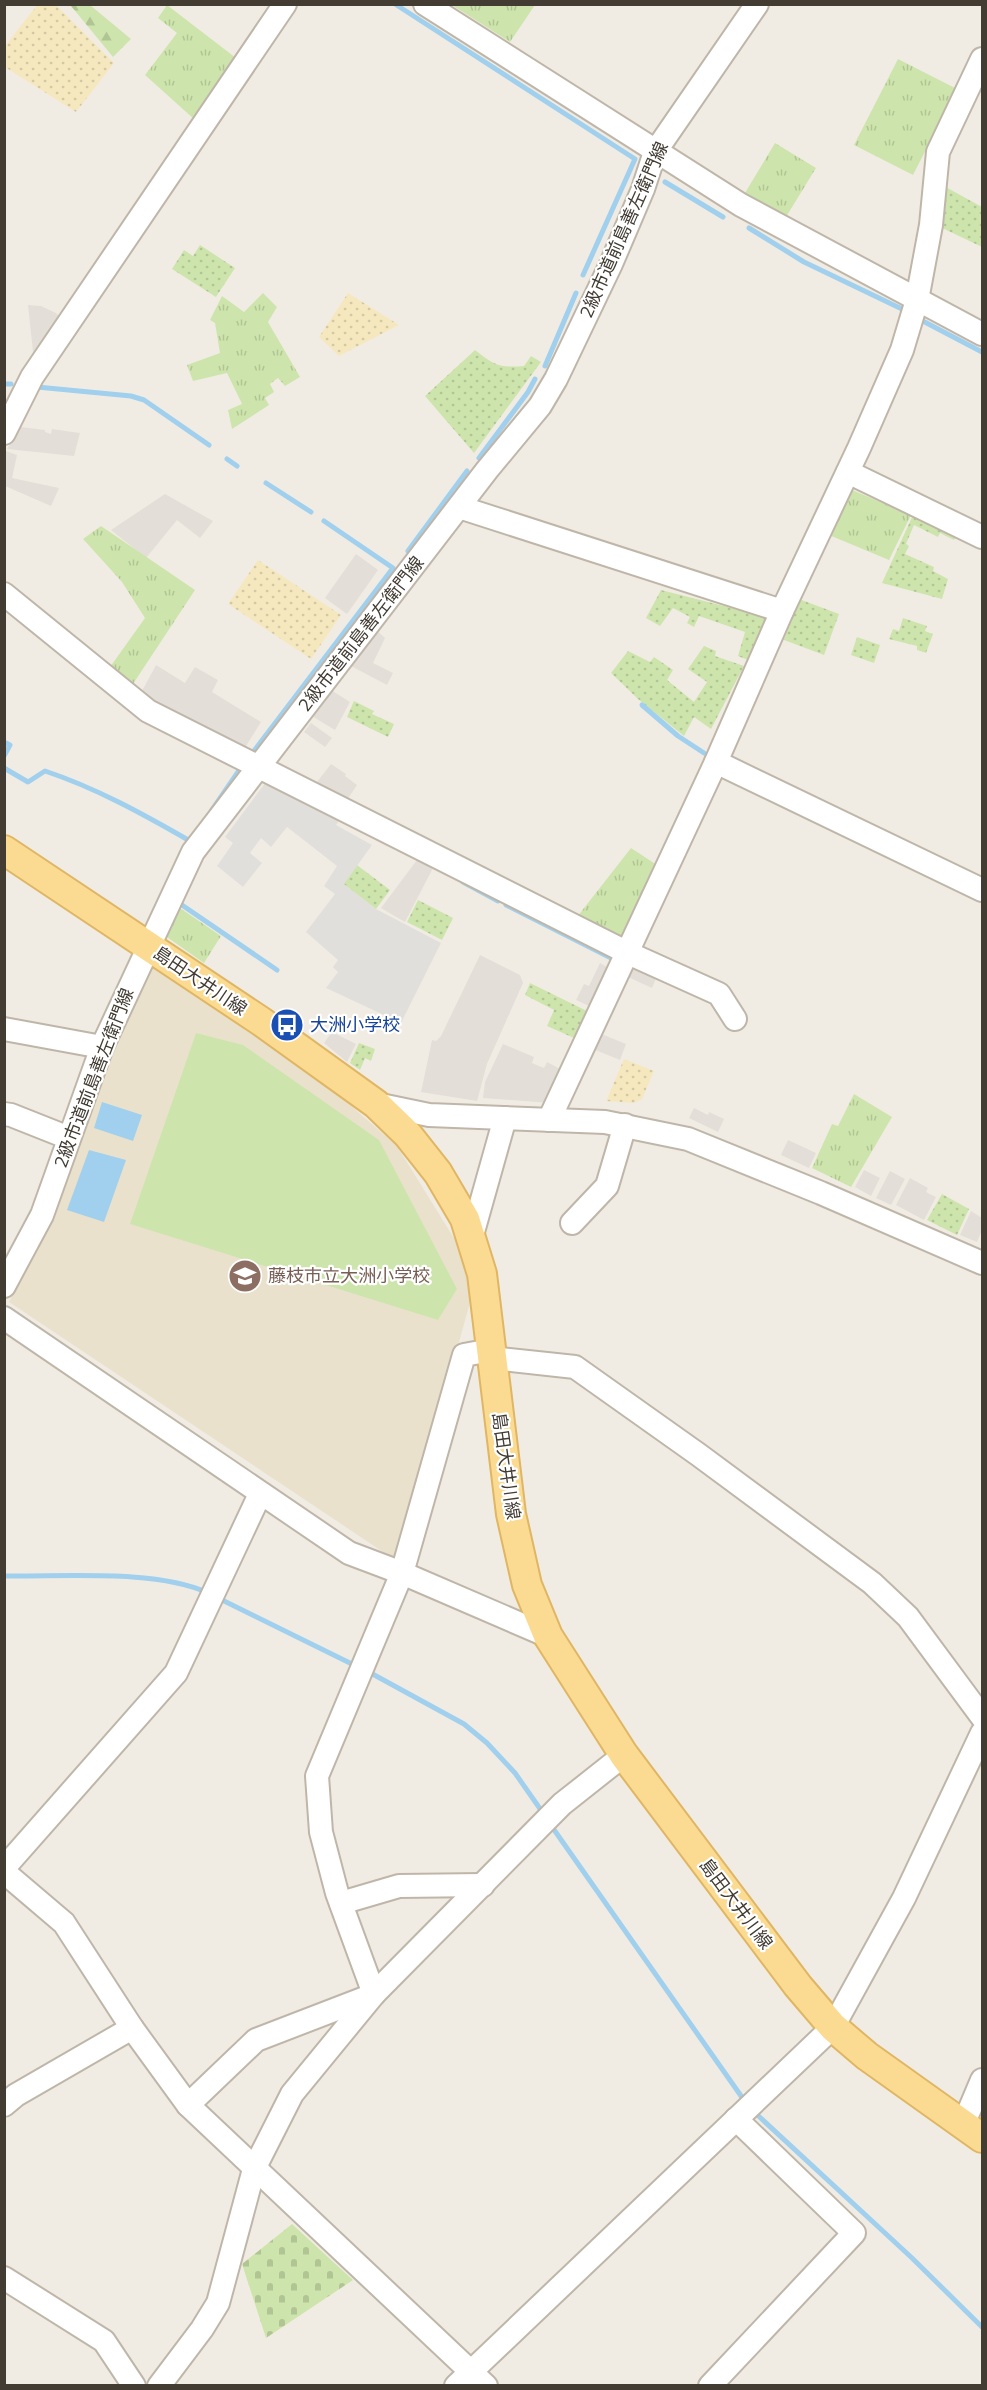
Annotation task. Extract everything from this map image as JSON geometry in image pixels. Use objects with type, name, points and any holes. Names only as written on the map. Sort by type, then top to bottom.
[{"type":"main road","name":"島田大井川線","points":[[4,850],[262,1022],[376,1104],[408,1135],[438,1173],[465,1219],[482,1274],[511,1514],[527,1586],[549,1636],[624,1755],[798,1986],[833,2027],[876,2063],[973,2132]]},
{"type":"street","points":[[4,433],[32,377],[285,4]]},
{"type":"street","points":[[425,4],[741,205],[982,334]]},
{"type":"street","name":"2級市道前島善左衛門線","points":[[4,1286],[42,1215],[102,1047],[147,946],[193,852],[459,507],[540,406],[556,379],[611,264],[643,189],[655,152],[757,4]]},
{"type":"street","points":[[549,1120],[628,954],[902,350],[917,300],[932,225],[938,152],[982,58]]},
{"type":"street","points":[[848,472],[982,537]]},
{"type":"street","points":[[459,507],[782,611]]},
{"type":"street","points":[[4,594],[148,711],[628,954],[719,994],[735,1019]]},
{"type":"street","points":[[716,762],[982,890]]},
{"type":"street","points":[[4,1029],[102,1047]]},
{"type":"street","points":[[376,1104],[429,1115],[605,1122],[688,1139],[821,1193],[982,1263]]},
{"type":"street","points":[[4,1114],[69,1138]]},
{"type":"street","points":[[471,1239],[505,1118]]},
{"type":"street","points":[[572,1223],[607,1186],[625,1125]]},
{"type":"street","points":[[4,1318],[349,1553],[402,1573],[549,1636]]},
{"type":"street","points":[[260,1494],[176,1673],[4,1870],[64,1923],[132,2028],[188,2105],[471,2381],[745,2110],[833,2027],[904,1898],[982,1731],[908,1617],[872,1583],[699,1455],[575,1367],[491,1354],[464,1355],[402,1573],[318,1776],[321,1832],[341,1903],[374,1994]]},
{"type":"street","points":[[159,2385],[202,2329],[218,2303],[254,2169],[292,2094],[374,1994],[562,1804],[624,1755]]},
{"type":"street","points":[[341,1903],[399,1886],[483,1885]]},
{"type":"street","points":[[188,2105],[256,2040],[374,1994]]},
{"type":"street","points":[[4,2105],[132,2028]]},
{"type":"street","points":[[973,2132],[982,2080]]},
{"type":"street","points":[[710,2385],[854,2233],[745,2110]]},
{"type":"street","points":[[4,2278],[104,2341],[134,2385]]},
{"type":"shaded area","points":[[28,305],[41,306],[56,313],[61,319],[34,361]]},
{"type":"shaded area","points":[[21,427],[45,430],[51,434],[52,429],[80,433],[74,456],[7,449]]},
{"type":"shaded area","points":[[6,451],[17,455],[12,478],[59,488],[51,506],[5,486]]},
{"type":"shaded area","points":[[165,494],[213,521],[200,538],[177,520],[146,558],[111,530]]},
{"type":"shaded area","points":[[356,554],[378,570],[347,614],[325,598]]},
{"type":"shaded area","points":[[376,630],[385,638],[373,663],[393,673],[387,685],[349,665]]},
{"type":"shaded area","points":[[156,665],[185,683],[195,667],[218,680],[212,692],[261,722],[246,746],[155,703],[142,691]]},
{"type":"shaded area","points":[[331,690],[350,702],[335,730],[310,715]]},
{"type":"shaded area","points":[[311,723],[332,738],[325,747],[304,732]]},
{"type":"shaded area","points":[[331,764],[357,785],[347,800],[317,782]]},
{"type":"shaded area","points":[[266,782],[341,818],[336,825],[372,845],[344,884],[376,909],[441,943],[401,1023],[326,988],[338,972],[333,967],[338,960],[306,932],[335,894],[324,886],[337,866],[287,827],[271,847],[261,838],[250,853],[262,863],[243,887],[217,866],[233,843],[225,837]]},
{"type":"shaded area","points":[[417,860],[433,868],[405,922],[381,908]]},
{"type":"shaded area","points":[[480,955],[520,975],[523,983],[487,1064],[477,1101],[421,1092],[432,1040],[436,1041],[441,1036]]},
{"type":"shaded area","points":[[600,963],[609,968],[591,1007],[576,1000],[584,984],[589,986]]},
{"type":"shaded area","name":"藤枝市立大洲小学校","points":[[154,965],[334,1091],[397,1146],[462,1251],[471,1299],[398,1562],[9,1302],[35,1254],[62,1187],[106,1062]]},
{"type":"shaded area","points":[[633,966],[657,976],[652,988],[628,977]]},
{"type":"shaded area","points":[[332,1032],[356,1044],[347,1062],[324,1043]]},
{"type":"shaded area","points":[[599,1033],[626,1044],[620,1060],[593,1049]]},
{"type":"shaded area","points":[[503,1044],[534,1057],[532,1063],[544,1068],[547,1062],[562,1070],[550,1103],[483,1098],[485,1082]]},
{"type":"shaded area","points":[[694,1108],[724,1119],[718,1132],[689,1118]]},
{"type":"shaded area","points":[[788,1140],[816,1153],[809,1168],[781,1155]]},
{"type":"shaded area","points":[[864,1170],[880,1178],[871,1196],[855,1187]]},
{"type":"shaded area","points":[[890,1171],[905,1179],[891,1205],[876,1198]]},
{"type":"shaded area","points":[[910,1178],[928,1188],[926,1192],[936,1197],[924,1220],[896,1205]]},
{"type":"shaded area","points":[[971,1211],[982,1218],[982,1230],[977,1242],[960,1235]]},
{"type":"green space","points":[[72,5],[90,5],[131,39],[113,57]]},
{"type":"green space","points":[[167,5],[236,58],[195,120],[145,75],[177,33],[158,18]]},
{"type":"green space","points":[[452,5],[535,5],[510,42]]},
{"type":"green space","points":[[898,59],[957,89],[913,175],[854,145]]},
{"type":"green space","points":[[775,143],[816,168],[786,217],[745,193]]},
{"type":"green space","points":[[942,185],[982,207],[982,247],[940,227]]},
{"type":"green space","points":[[200,245],[235,268],[216,297],[172,269],[184,250],[193,256]]},
{"type":"green space","points":[[263,293],[277,307],[268,322],[300,377],[285,386],[278,378],[270,384],[274,392],[265,398],[269,405],[232,429],[228,410],[242,404],[227,373],[193,381],[187,365],[220,353],[215,323],[210,320],[222,296],[244,312]]},
{"type":"green space","points":[[475,350],[492,362],[503,366],[524,366],[531,356],[541,362],[474,453],[425,396]]},
{"type":"green space","points":[[852,490],[911,515],[889,560],[829,535]]},
{"type":"green space","points":[[913,515],[957,535],[954,540],[940,533],[938,537],[914,525],[906,544],[909,546],[905,554],[934,567],[933,571],[948,579],[942,599],[882,583]]},
{"type":"green space","points":[[101,526],[195,590],[131,687],[110,667],[145,618],[122,582],[83,539]]},
{"type":"green space","points":[[661,590],[767,617],[748,660],[738,656],[745,632],[699,616],[694,627],[687,623],[690,617],[673,608],[660,626],[646,618]]},
{"type":"green space","points":[[799,599],[839,614],[824,655],[784,640]]},
{"type":"green space","points":[[903,618],[927,626],[925,631],[933,634],[926,653],[917,650],[917,646],[889,639],[893,629],[899,631]]},
{"type":"green space","points":[[857,637],[880,645],[874,663],[851,655]]},
{"type":"green space","points":[[704,646],[716,651],[715,656],[744,666],[711,729],[694,717],[684,736],[638,699],[611,673],[628,651],[650,662],[654,657],[673,670],[667,680],[694,702],[707,682],[688,669]]},
{"type":"green space","points":[[354,701],[374,711],[372,714],[394,724],[388,737],[347,717]]},
{"type":"green space","points":[[631,848],[657,865],[621,942],[577,917]]},
{"type":"green space","points":[[357,865],[390,890],[376,909],[343,884]]},
{"type":"green space","points":[[418,900],[453,918],[442,940],[407,922]]},
{"type":"green space","points":[[177,906],[221,936],[204,963],[164,935]]},
{"type":"green space","points":[[530,983],[587,1011],[574,1038],[547,1026],[554,1010],[525,995]]},
{"type":"green space","points":[[196,1033],[243,1045],[379,1140],[457,1289],[438,1320],[130,1224]]},
{"type":"green space","points":[[359,1043],[375,1049],[371,1061],[365,1058],[360,1070],[350,1063]]},
{"type":"green space","points":[[854,1094],[892,1117],[851,1187],[812,1168],[832,1124],[838,1126]]},
{"type":"green space","points":[[942,1194],[969,1209],[957,1235],[927,1220]]},
{"type":"green space","points":[[292,2224],[353,2280],[266,2338],[242,2264]]},
{"type":"sand","points":[[38,4],[56,5],[114,63],[76,112],[5,67],[5,46]]},
{"type":"sand","points":[[348,293],[399,325],[339,356],[319,337]]},
{"type":"sand","points":[[258,560],[341,615],[311,659],[228,604]]},
{"type":"sand","points":[[624,1059],[654,1071],[642,1099],[634,1103],[606,1101]]},
{"type":"water","points":[[102,1102],[142,1115],[133,1141],[94,1128]]},
{"type":"water","points":[[89,1150],[126,1160],[104,1222],[67,1210]]},
{"type":"waterway","points":[[395,4],[635,159],[583,275]]},
{"type":"waterway","points":[[665,182],[723,217]]},
{"type":"waterway","points":[[749,228],[804,262],[904,310]]},
{"type":"waterway","points":[[545,366],[576,293]]},
{"type":"waterway","points":[[919,319],[982,352]]},
{"type":"waterway","points":[[479,458],[528,392],[535,379]]},
{"type":"waterway","points":[[4,384],[11,384]]},
{"type":"waterway","points":[[37,387],[131,396],[144,400],[209,445]]},
{"type":"waterway","points":[[227,459],[237,466]]},
{"type":"waterway","points":[[408,551],[467,471]]},
{"type":"waterway","points":[[266,483],[311,512]]},
{"type":"waterway","points":[[254,751],[393,568],[324,521]]},
{"type":"waterway","points":[[642,705],[678,736],[704,753]]},
{"type":"waterway","points":[[4,742],[10,745],[4,756]]},
{"type":"waterway","points":[[4,768],[28,782],[45,771],[119,802],[190,841],[193,837]]},
{"type":"waterway","points":[[212,810],[238,772]]},
{"type":"waterway","points":[[463,882],[498,901]]},
{"type":"waterway","points":[[179,903],[277,970]]},
{"type":"waterway","points":[[506,905],[613,959]]},
{"type":"waterway","points":[[4,1576],[136,1577],[187,1585],[208,1593]]},
{"type":"waterway","points":[[216,1597],[356,1666]]},
{"type":"waterway","points":[[367,1671],[464,1724],[487,1743],[515,1773],[543,1813]]},
{"type":"waterway","points":[[550,1824],[746,2103]]},
{"type":"waterway","points":[[752,2110],[912,2258],[982,2327]]},
{"type":"place","name":"大洲小学校","points":[[287,1025]]},
{"type":"place","name":"藤枝市立大洲小学校","points":[[245,1276]]}]
